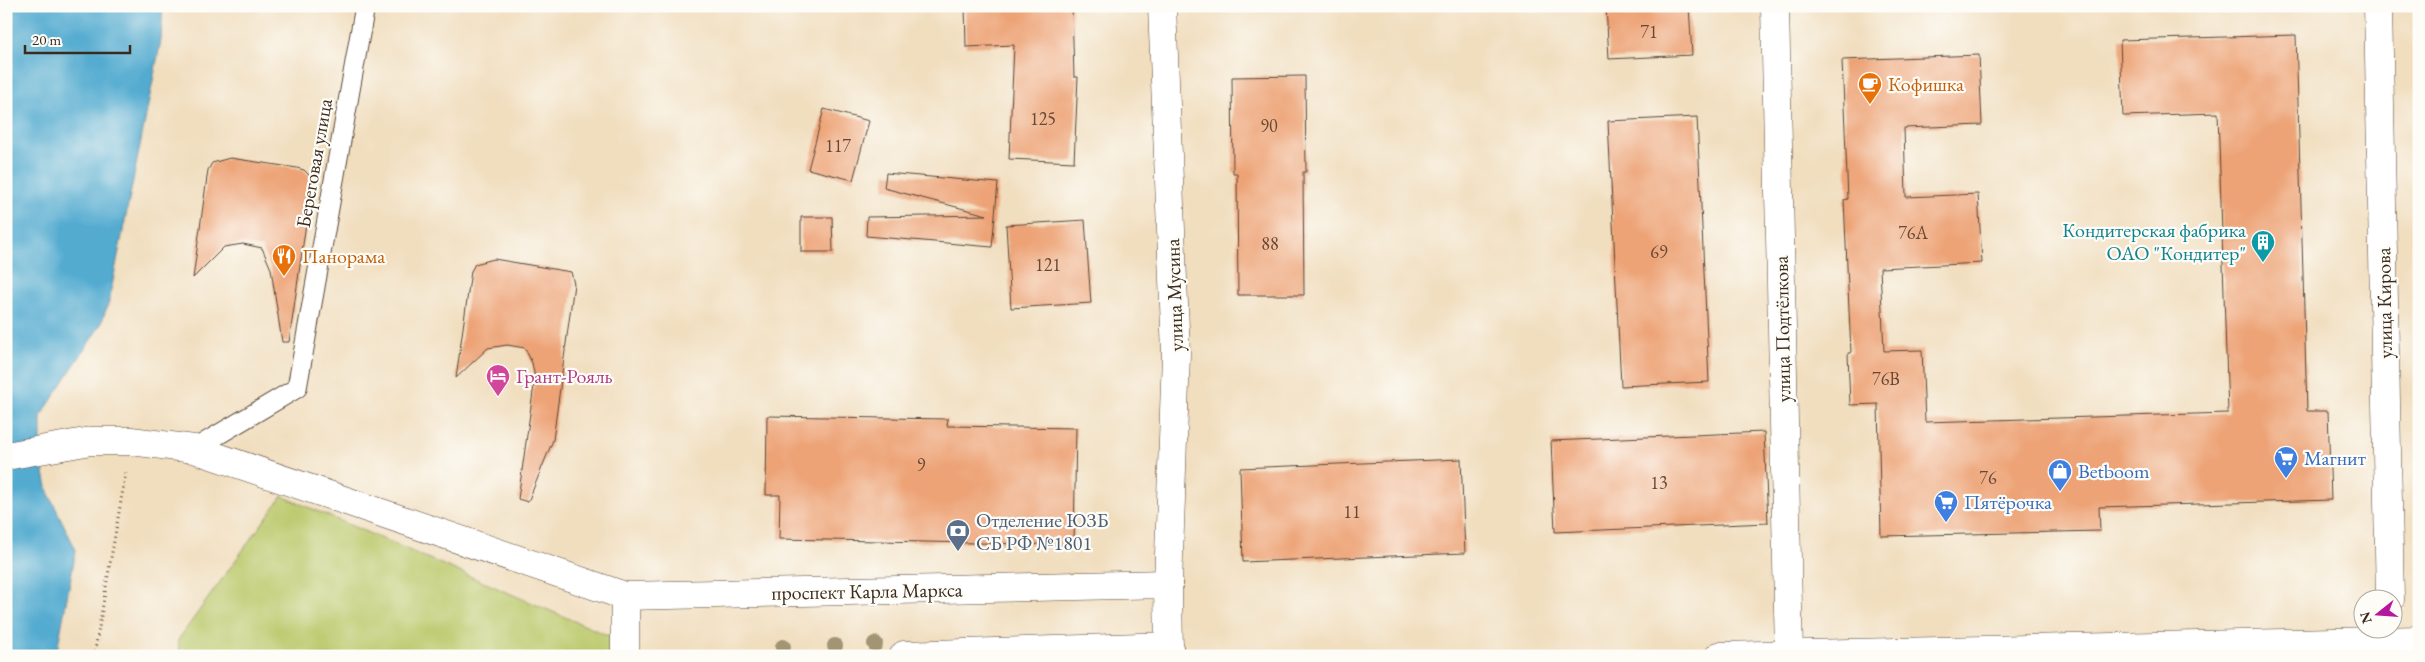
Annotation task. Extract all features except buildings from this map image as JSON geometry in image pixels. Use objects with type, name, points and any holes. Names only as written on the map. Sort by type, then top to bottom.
[{"type":"street","name":"улица Мусина","points":[[1162,6],[1176,354],[1168,584],[1169,651]]},
{"type":"street","name":"улица Подтёлкова","points":[[1775,6],[1789,652]]},
{"type":"street","name":"улица Кирова","points":[[2378,6],[2390,590]]},
{"type":"street","points":[[6,456],[91,441],[131,441],[194,449],[625,596],[625,656]]},
{"type":"street","name":"проспект Карла Маркса","points":[[625,596],[1168,584]]},
{"type":"street","points":[[1719,656],[1789,652],[2419,640]]},
{"type":"street","points":[[904,655],[1169,651]]},
{"type":"lane","name":"Береговая улица","points":[[194,449],[297,388],[365,6]]},
{"type":"path","points":[[94,656],[131,441]]},
{"type":"green space","points":[[282,496],[621,641],[621,656],[180,656],[178,640]]},
{"type":"water","points":[[6,6],[163,6],[161,40],[109,301],[101,324],[41,416],[41,458],[48,492],[76,550],[56,656],[6,656]]},
{"type":"place","name":"Кофишка","points":[[1870,105]]},
{"type":"place","name":"Кондитерская фабрика ОАО \"Кондитер\"","points":[[2263,263]]},
{"type":"place","name":"Панорама","points":[[284,277]]},
{"type":"place","name":"Грант-Рояль","points":[[498,397]]},
{"type":"place","name":"Магнит","points":[[2286,479]]},
{"type":"place","name":"Betboom","points":[[2060,492]]},
{"type":"place","name":"Пятёрочка","points":[[1946,523]]},
{"type":"place","name":"Отделение ЮЗБ СБ РФ №1801","points":[[958,552]]}]
